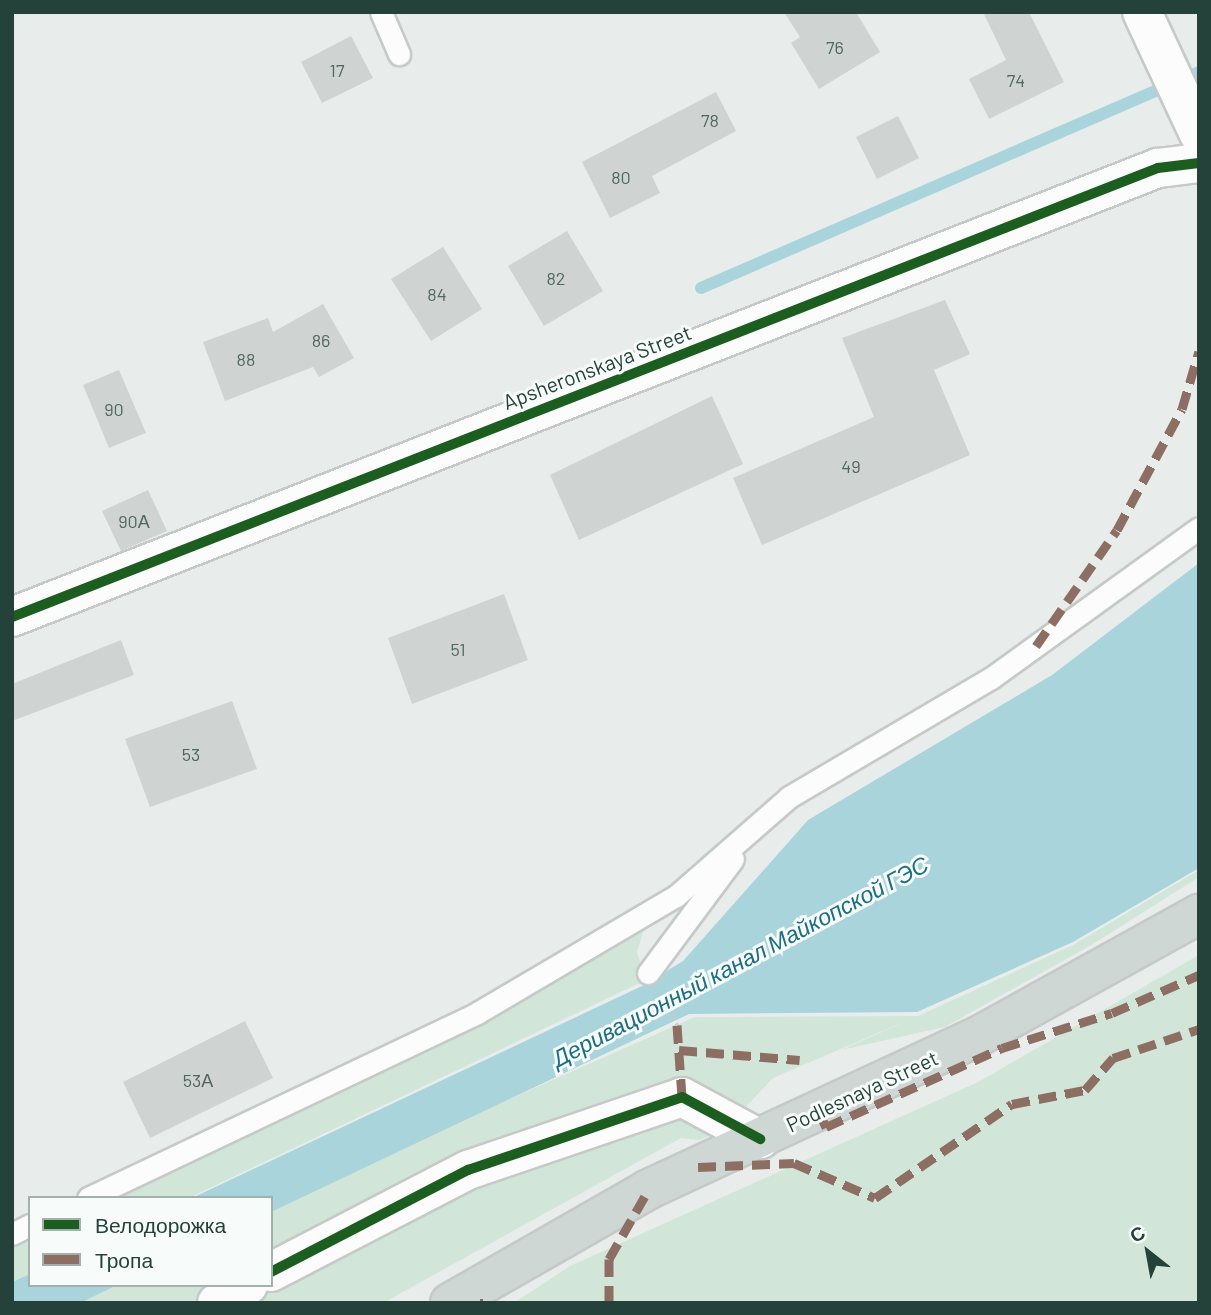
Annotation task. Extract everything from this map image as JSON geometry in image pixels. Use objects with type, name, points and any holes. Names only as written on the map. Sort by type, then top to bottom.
[{"type":"main road","name":"Podlesnaya Street","points":[[450,1303],[649,1189],[979,1036],[1199,914]]},
{"type":"street","points":[[1143,13],[1195,127]]},
{"type":"street","name":"Apsheronskaya Street","points":[[12,617],[1158,168],[1199,163]]},
{"type":"street","points":[[273,1271],[468,1170],[682,1097],[760,1139]]},
{"type":"street","points":[[217,1303],[245,1287]]},
{"type":"lane","points":[[381,12],[399,54]]},
{"type":"lane","points":[[92,1196],[477,1013],[676,896],[753,832],[789,797],[991,678],[1199,528]]},
{"type":"lane","points":[[648,973],[753,832]]},
{"type":"lane","points":[[12,1234],[28,1226]]},
{"type":"green space","points":[[1199,870],[1199,877],[1093,944],[945,1027],[841,1050],[913,1018],[773,1078],[725,1129],[699,1140],[681,1138],[383,1303],[77,1303],[110,1287],[273,1287],[273,1210],[462,1120],[695,1017],[918,1016],[1073,945]]},
{"type":"green space","points":[[648,916],[637,952],[646,980],[193,1196],[94,1196]]},
{"type":"green space","points":[[1199,955],[1199,1303],[514,1303],[570,1266],[978,1082]]},
{"type":"green space","points":[[28,1227],[28,1275],[12,1282],[12,1235]]},
{"type":"water","name":"Деривационный канал Майкопской ГЭС","points":[[1199,563],[1199,868],[1073,942],[917,1012],[689,1014],[273,1211],[273,1196],[196,1196],[642,986],[683,961],[808,820],[1052,675]]},
{"type":"water","points":[[28,1275],[28,1287],[113,1287],[80,1303],[12,1303],[12,1282]]},
{"type":"building","points":[[784,12],[856,12],[880,52],[819,89],[791,43],[800,37]]},
{"type":"building","points":[[983,12],[1029,12],[1064,82],[989,119],[969,79],[1006,60]]},
{"type":"building","points":[[351,36],[373,78],[322,103],[301,62]]},
{"type":"building","points":[[716,92],[736,131],[652,176],[660,193],[610,218],[582,162]]},
{"type":"building","points":[[898,116],[919,158],[877,179],[856,137]]},
{"type":"building","points":[[567,231],[603,291],[544,326],[508,266]]},
{"type":"building","points":[[443,247],[482,309],[431,341],[391,279]]},
{"type":"building","points":[[945,300],[970,354],[934,370],[970,455],[762,545],[733,478],[874,417],[842,338]]},
{"type":"building","points":[[323,304],[354,358],[319,377],[313,367],[225,401],[203,342],[268,318],[273,332]]},
{"type":"building","points":[[119,370],[146,433],[109,448],[83,385]]},
{"type":"building","points":[[712,396],[743,464],[579,540],[550,475]]},
{"type":"building","points":[[148,490],[167,531],[121,551],[102,511]]},
{"type":"building","points":[[504,594],[528,660],[412,704],[388,638]]},
{"type":"building","points":[[121,640],[134,675],[12,721],[12,684]]},
{"type":"building","points":[[232,701],[257,769],[150,807],[125,739]]},
{"type":"building","points":[[245,1021],[273,1078],[150,1138],[123,1082]]},
{"type":"waterway","points":[[701,288],[1199,72]]},
{"type":"marked path","points":[[1036,646],[1117,530],[1182,409],[1199,351]]},
{"type":"marked path","points":[[819,1112],[826,1127],[1002,1048],[1112,1013],[1199,975]]},
{"type":"marked path","points":[[677,1025],[682,1097]]},
{"type":"marked path","points":[[698,1167],[794,1163],[875,1198],[1012,1104],[1085,1090],[1113,1058],[1199,1029]]},
{"type":"marked path","points":[[679,1050],[800,1060]]},
{"type":"marked path","points":[[609,1303],[609,1259],[649,1189]]},
{"type":"cycle path","points":[[12,617],[1158,168],[1199,163]]},
{"type":"cycle path","points":[[273,1271],[468,1170],[682,1097],[760,1139]]}]
